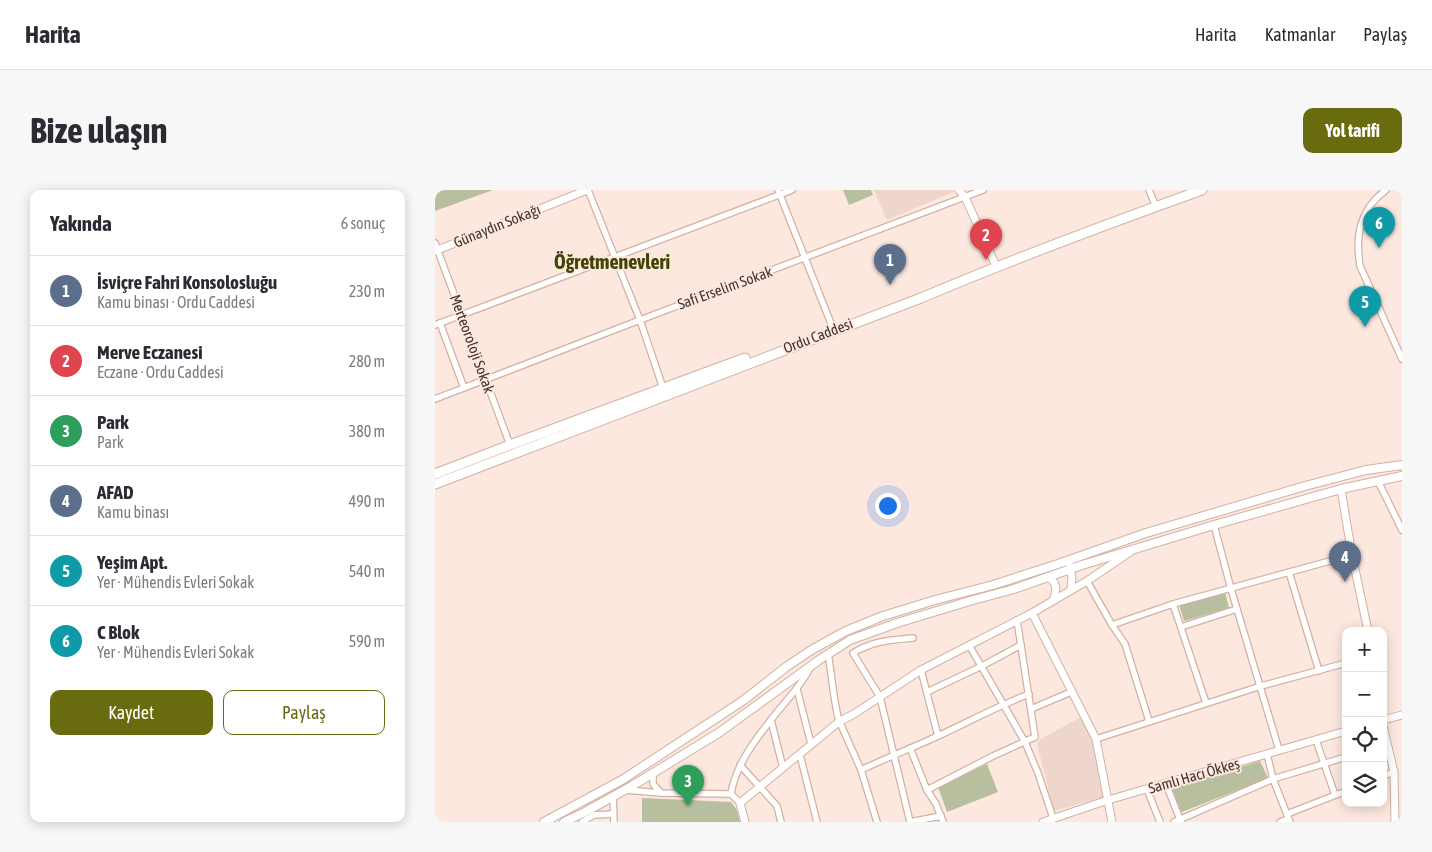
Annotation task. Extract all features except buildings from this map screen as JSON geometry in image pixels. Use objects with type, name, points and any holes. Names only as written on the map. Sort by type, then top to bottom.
[{"type":"main road","name":"Ordu Caddesi","points":[[435,474],[943,284],[1187,190]]},
{"type":"main road","name":"Ordu Caddesi","points":[[435,484],[921,298],[995,264],[1202,190]]},
{"type":"main road","points":[[563,822],[624,790],[720,732],[811,665],[850,640],[897,623],[1014,589],[1047,577],[1069,565],[1146,533],[1366,470],[1402,465]]},
{"type":"main road","points":[[544,822],[636,771],[744,700],[813,649],[846,631],[883,616],[993,584],[1133,549],[1341,489],[1402,476]]},
{"type":"street","name":"Günaydın Sokağı","points":[[436,248],[588,190]]},
{"type":"street","points":[[588,190],[640,320],[663,388]]},
{"type":"street","points":[[464,388],[438,324],[779,192],[792,190]]},
{"type":"street","name":"Safi Erselim Sokak","points":[[435,400],[804,258],[963,193],[983,190]]},
{"type":"street","points":[[1149,190],[1154,202]]},
{"type":"street","points":[[1387,190],[1370,205],[1362,219],[1358,238],[1358,256],[1360,266],[1402,359]]},
{"type":"street","points":[[779,192],[831,326]]},
{"type":"street","points":[[963,193],[995,264]]},
{"type":"street","name":"Merteoroloji Sokak","points":[[436,248],[510,445]]},
{"type":"street","points":[[1378,481],[1402,530]]},
{"type":"street","points":[[1341,489],[1367,627]]},
{"type":"street","points":[[1214,525],[1279,750]]},
{"type":"street","points":[[740,802],[840,721],[854,714],[921,670],[1087,581],[1133,549]]},
{"type":"street","points":[[1112,625],[1173,604],[1352,554]]},
{"type":"street","points":[[1069,565],[1072,577],[1071,590]]},
{"type":"street","points":[[1289,572],[1319,671]]},
{"type":"street","points":[[1047,577],[1055,582],[1057,587],[1053,600]]},
{"type":"street","points":[[1087,581],[1125,644],[1149,722]]},
{"type":"street","points":[[1173,604],[1206,703]]},
{"type":"street","points":[[1181,627],[1237,609]]},
{"type":"street","points":[[1032,612],[1096,739],[1112,822]]},
{"type":"street","points":[[927,790],[1035,737],[1017,620]]},
{"type":"street","points":[[910,748],[927,790],[937,804],[942,819],[910,822],[880,697],[853,653],[876,642],[913,638]]},
{"type":"street","points":[[969,645],[1025,742],[1039,773],[1053,818]]},
{"type":"street","points":[[927,692],[1021,645]]},
{"type":"street","points":[[828,654],[833,696],[840,721],[861,770],[877,822]]},
{"type":"street","points":[[1096,739],[1261,686],[1342,664]]},
{"type":"street","points":[[731,794],[733,781],[740,765],[771,720],[805,679],[811,665]]},
{"type":"street","points":[[921,670],[938,736]]},
{"type":"street","points":[[797,689],[811,744]]},
{"type":"street","points":[[1031,709],[1071,692]]},
{"type":"street","points":[[861,770],[893,754],[938,736],[1003,704],[1029,694]]},
{"type":"street","points":[[1387,719],[1402,715]]},
{"type":"street","points":[[771,720],[783,768]]},
{"type":"street","name":"Samlı Hacı Ökkeş","points":[[1043,822],[1108,800],[1342,732]]},
{"type":"street","points":[[1316,740],[1335,795]]},
{"type":"street","points":[[1387,750],[1394,772],[1395,822]]},
{"type":"street","points":[[1267,754],[1273,779],[1288,818]]},
{"type":"street","points":[[800,755],[817,822]]},
{"type":"street","points":[[1166,784],[1178,821],[1273,779],[1342,757]]},
{"type":"street","points":[[740,765],[761,786],[777,806],[781,822]]},
{"type":"street","points":[[1387,775],[1394,772]]},
{"type":"street","points":[[653,773],[653,784],[661,792]]},
{"type":"street","points":[[1147,789],[1160,822]]},
{"type":"street","points":[[624,790],[731,794],[740,802],[745,822]]},
{"type":"street","points":[[1280,822],[1342,792]]},
{"type":"street","points":[[613,796],[614,822]]},
{"type":"street","points":[[582,822],[594,815],[613,814]]},
{"type":"shaded area","points":[[874,190],[953,190],[954,192],[887,220]]},
{"type":"shaded area","points":[[1081,717],[1092,739],[1104,797],[1054,811],[1037,744],[1039,740]]},
{"type":"green space","points":[[435,190],[493,190],[435,211]]},
{"type":"green space","points":[[843,190],[871,190],[873,195],[849,205]]},
{"type":"green space","points":[[1225,592],[1229,608],[1184,621],[1179,605]]},
{"type":"green space","points":[[1260,761],[1268,778],[1182,812],[1180,809],[1172,788]]},
{"type":"green space","points":[[987,764],[998,792],[947,812],[938,787]]},
{"type":"green space","points":[[642,798],[731,802],[737,810],[740,822],[642,822]]},
{"type":"place","name":"C Blok","points":[[1379,248]]},
{"type":"place","name":"Merve Eczanesi","points":[[986,260]]},
{"type":"place","name":"İsviçre Fahri Konsolosluğu","points":[[890,285]]},
{"type":"place","name":"Yeşim Apt.","points":[[1365,327]]},
{"type":"place","name":"AFAD","points":[[1345,582]]},
{"type":"place","name":"Park","points":[[688,806]]},
{"type":"district","name":"Öğretmenevleri","points":[[612,262]]}]
